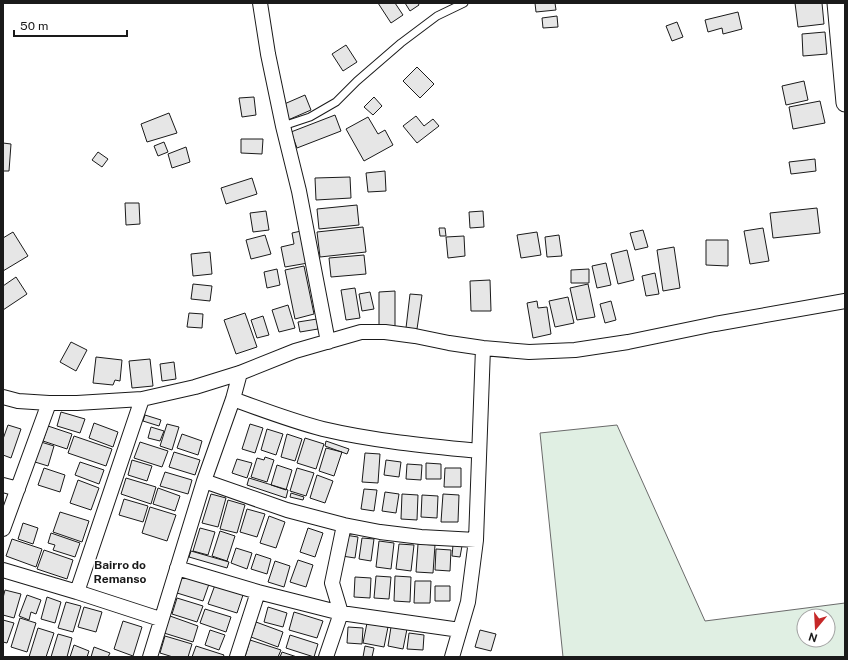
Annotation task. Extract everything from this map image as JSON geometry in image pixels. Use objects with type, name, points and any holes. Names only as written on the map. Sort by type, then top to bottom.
[{"type":"street","points":[[260,3],[268,54],[283,126],[299,191],[328,342]]},
{"type":"street","points":[[836,3],[845,103]]},
{"type":"street","points":[[3,397],[18,401],[49,403],[78,403],[142,399],[240,373],[295,351],[361,332],[385,332],[483,348],[529,352],[575,350],[628,342],[715,324],[845,301]]},
{"type":"street","points":[[452,657],[468,602],[472,580],[476,540],[483,348]]},
{"type":"street","points":[[150,657],[160,619],[204,480],[233,399],[240,373]]},
{"type":"street","points":[[77,592],[142,399]]},
{"type":"street","points":[[233,399],[276,415],[322,429],[411,444],[479,451]]},
{"type":"street","points":[[3,529],[49,403]]},
{"type":"street","points":[[204,480],[287,510],[344,525],[387,533],[421,537],[476,540]]},
{"type":"street","points":[[3,485],[18,490]]},
{"type":"street","points":[[326,657],[341,613],[332,583],[344,525]]},
{"type":"street","points":[[177,568],[258,592],[341,613],[460,630]]},
{"type":"street","points":[[3,570],[160,619]]},
{"type":"street","points":[[238,657],[258,592]]},
{"type":"lane","points":[[283,126],[310,117],[336,102],[406,38],[437,16],[464,3]]},
{"type":"green space","points":[[617,425],[705,621],[796,609],[796,648],[836,648],[836,608],[806,608],[845,603],[845,657],[563,657],[540,433]]},
{"type":"building","points":[[378,3],[395,3],[403,15],[391,23]]},
{"type":"building","points":[[405,3],[418,3],[419,5],[410,11]]},
{"type":"building","points":[[535,3],[555,3],[556,10],[536,12]]},
{"type":"building","points":[[795,3],[822,3],[824,24],[798,27]]},
{"type":"building","points":[[738,12],[742,29],[723,34],[722,28],[708,32],[705,20]]},
{"type":"building","points":[[557,16],[558,27],[543,28],[542,18]]},
{"type":"building","points":[[677,22],[683,37],[672,41],[666,26]]},
{"type":"building","points":[[825,32],[827,54],[803,56],[802,34]]},
{"type":"building","points":[[346,45],[357,62],[343,71],[332,54]]},
{"type":"building","points":[[417,67],[434,84],[420,98],[403,81]]},
{"type":"building","points":[[804,81],[808,100],[786,105],[782,86]]},
{"type":"building","points":[[305,95],[311,110],[288,120],[282,105]]},
{"type":"building","points":[[254,97],[256,115],[242,117],[239,98]]},
{"type":"building","points":[[374,97],[382,106],[373,115],[364,107]]},
{"type":"building","points":[[820,101],[825,123],[793,129],[789,107]]},
{"type":"building","points":[[169,113],[177,133],[147,142],[141,124]]},
{"type":"building","points":[[335,115],[341,131],[297,148],[291,132]]},
{"type":"building","points":[[416,116],[424,126],[433,119],[439,126],[417,143],[403,126]]},
{"type":"building","points":[[368,117],[378,134],[385,130],[393,145],[364,161],[346,129]]},
{"type":"building","points":[[241,139],[263,139],[262,154],[241,153]]},
{"type":"building","points":[[164,142],[168,152],[158,156],[154,146]]},
{"type":"building","points":[[3,143],[11,144],[9,171],[3,171]]},
{"type":"building","points":[[186,147],[190,162],[172,168],[168,154]]},
{"type":"building","points":[[98,152],[108,159],[102,167],[92,160]]},
{"type":"building","points":[[815,159],[816,171],[791,174],[789,162]]},
{"type":"building","points":[[385,171],[386,191],[368,192],[366,173]]},
{"type":"building","points":[[350,177],[351,198],[316,200],[315,178]]},
{"type":"building","points":[[252,178],[257,194],[226,204],[221,188]]},
{"type":"building","points":[[125,203],[139,203],[140,224],[126,225]]},
{"type":"building","points":[[357,205],[359,225],[319,229],[317,209]]},
{"type":"building","points":[[817,208],[820,233],[773,238],[770,213]]},
{"type":"building","points":[[266,211],[269,230],[253,232],[250,213]]},
{"type":"building","points":[[483,211],[484,227],[470,228],[469,212]]},
{"type":"building","points":[[363,227],[366,252],[320,257],[317,232]]},
{"type":"building","points":[[439,228],[445,228],[446,236],[440,236]]},
{"type":"building","points":[[763,228],[769,261],[750,264],[744,231]]},
{"type":"building","points":[[643,230],[648,247],[635,250],[630,233]]},
{"type":"building","points":[[301,231],[308,263],[285,267],[281,247],[294,244],[292,233]]},
{"type":"building","points":[[13,232],[28,256],[3,271],[3,238]]},
{"type":"building","points":[[537,232],[541,255],[521,258],[517,235]]},
{"type":"building","points":[[265,235],[271,254],[251,259],[246,240]]},
{"type":"building","points":[[559,235],[562,256],[547,257],[545,237]]},
{"type":"building","points":[[464,236],[465,256],[448,258],[446,237]]},
{"type":"building","points":[[706,240],[728,240],[728,266],[706,265]]},
{"type":"building","points":[[674,247],[680,288],[663,291],[657,250]]},
{"type":"building","points":[[627,250],[634,280],[618,284],[611,254]]},
{"type":"building","points":[[210,252],[212,274],[193,276],[191,254]]},
{"type":"building","points":[[364,255],[366,274],[331,277],[329,258]]},
{"type":"building","points":[[606,263],[611,285],[597,288],[592,266]]},
{"type":"building","points":[[304,266],[314,314],[295,319],[285,270]]},
{"type":"building","points":[[277,269],[280,285],[267,288],[264,272]]},
{"type":"building","points":[[589,269],[589,283],[571,283],[571,270]]},
{"type":"building","points":[[655,273],[659,294],[646,296],[642,276]]},
{"type":"building","points":[[16,277],[27,294],[3,310],[3,286]]},
{"type":"building","points":[[490,280],[491,311],[471,311],[470,281]]},
{"type":"building","points":[[193,284],[212,286],[210,301],[191,299]]},
{"type":"building","points":[[588,284],[595,317],[577,320],[570,288]]},
{"type":"building","points":[[355,288],[360,318],[346,320],[341,290]]},
{"type":"building","points":[[395,291],[395,327],[379,327],[379,292]]},
{"type":"building","points":[[370,292],[374,309],[362,311],[359,294]]},
{"type":"building","points":[[410,294],[422,295],[417,329],[406,328]]},
{"type":"building","points":[[568,297],[574,323],[555,327],[549,301]]},
{"type":"building","points":[[537,301],[538,308],[547,307],[551,334],[533,338],[527,303]]},
{"type":"building","points":[[611,301],[616,320],[605,323],[600,304]]},
{"type":"building","points":[[288,305],[295,328],[279,332],[272,310]]},
{"type":"building","points":[[189,313],[203,314],[202,328],[187,327]]},
{"type":"building","points":[[245,313],[257,347],[236,354],[224,320]]},
{"type":"building","points":[[263,316],[269,335],[257,338],[251,320]]},
{"type":"building","points":[[317,319],[318,329],[300,332],[298,322]]},
{"type":"building","points":[[71,342],[87,350],[76,371],[60,362]]},
{"type":"building","points":[[96,357],[122,360],[120,381],[115,380],[113,385],[93,383]]},
{"type":"building","points":[[150,359],[153,386],[132,388],[129,361]]},
{"type":"building","points":[[174,362],[176,379],[162,381],[160,364]]},
{"type":"building","points":[[61,412],[85,419],[80,433],[57,426]]},
{"type":"building","points":[[145,415],[161,420],[159,426],[143,421]]},
{"type":"building","points":[[94,423],[118,432],[113,447],[89,438]]},
{"type":"building","points":[[167,424],[179,427],[172,450],[160,446]]},
{"type":"building","points":[[250,424],[263,428],[255,453],[242,449]]},
{"type":"building","points":[[8,425],[21,429],[11,458],[3,455],[3,439]]},
{"type":"building","points":[[48,426],[72,434],[67,449],[43,441]]},
{"type":"building","points":[[151,427],[164,431],[160,441],[148,438]]},
{"type":"building","points":[[267,429],[283,434],[276,455],[261,450]]},
{"type":"building","points":[[182,434],[202,441],[198,455],[177,448]]},
{"type":"building","points":[[287,434],[302,439],[295,461],[281,457]]},
{"type":"building","points":[[74,436],[112,449],[106,466],[68,453]]},
{"type":"building","points":[[305,438],[324,444],[316,469],[297,463]]},
{"type":"building","points":[[326,441],[349,449],[347,454],[325,446]]},
{"type":"building","points":[[41,442],[54,446],[48,466],[35,462]]},
{"type":"building","points":[[140,442],[168,451],[162,467],[134,458]]},
{"type":"building","points":[[326,448],[342,452],[334,476],[319,471]]},
{"type":"building","points":[[174,452],[200,460],[195,475],[169,467]]},
{"type":"building","points":[[365,453],[380,454],[378,483],[362,482]]},
{"type":"building","points":[[265,457],[274,460],[267,482],[251,477],[257,458],[264,460]]},
{"type":"building","points":[[237,459],[252,463],[247,478],[232,473]]},
{"type":"building","points":[[132,460],[152,466],[147,481],[128,475]]},
{"type":"building","points":[[386,460],[401,462],[399,477],[384,475]]},
{"type":"building","points":[[80,462],[104,470],[99,484],[75,475]]},
{"type":"building","points":[[426,463],[441,464],[441,479],[426,479]]},
{"type":"building","points":[[407,464],[422,465],[421,480],[406,479]]},
{"type":"building","points":[[277,465],[292,470],[286,490],[271,485]]},
{"type":"building","points":[[44,468],[65,475],[60,492],[38,485]]},
{"type":"building","points":[[297,468],[314,473],[306,496],[290,491]]},
{"type":"building","points":[[445,468],[461,468],[461,487],[444,487]]},
{"type":"building","points":[[165,472],[192,480],[188,494],[160,486]]},
{"type":"building","points":[[317,475],[333,481],[325,503],[310,498]]},
{"type":"building","points":[[126,478],[156,487],[151,504],[121,494]]},
{"type":"building","points":[[249,478],[288,490],[286,498],[247,485]]},
{"type":"building","points":[[78,480],[99,488],[91,510],[70,503]]},
{"type":"building","points":[[158,488],[180,496],[175,511],[153,504]]},
{"type":"building","points":[[364,489],[377,490],[374,511],[361,509]]},
{"type":"building","points":[[385,492],[399,494],[396,513],[382,511]]},
{"type":"building","points":[[291,493],[304,497],[303,500],[290,497]]},
{"type":"building","points":[[211,494],[226,498],[218,527],[202,523]]},
{"type":"building","points":[[402,494],[418,495],[417,520],[401,519]]},
{"type":"building","points":[[443,494],[459,495],[458,522],[441,522]]},
{"type":"building","points":[[422,495],[438,496],[437,518],[421,517]]},
{"type":"building","points":[[124,499],[148,506],[143,522],[119,515]]},
{"type":"building","points":[[228,500],[245,505],[237,533],[220,529]]},
{"type":"building","points":[[150,507],[176,515],[167,541],[142,533]]},
{"type":"building","points":[[247,509],[265,514],[257,537],[240,532]]},
{"type":"building","points":[[60,512],[89,521],[82,542],[53,532]]},
{"type":"building","points":[[269,516],[285,522],[276,548],[260,543]]},
{"type":"building","points":[[23,523],[38,528],[33,544],[18,539]]},
{"type":"building","points":[[200,528],[215,532],[208,555],[193,551]]},
{"type":"building","points":[[308,528],[323,533],[315,557],[300,552]]},
{"type":"building","points":[[220,531],[235,536],[227,561],[212,556]]},
{"type":"building","points":[[51,533],[80,543],[75,557],[53,550],[55,545],[48,543]]},
{"type":"building","points":[[345,535],[358,537],[355,558],[342,556]]},
{"type":"building","points":[[362,538],[374,539],[371,561],[359,559]]},
{"type":"building","points":[[12,539],[42,549],[36,567],[6,556]]},
{"type":"building","points":[[379,541],[394,543],[391,569],[376,567]]},
{"type":"building","points":[[399,544],[414,545],[411,571],[396,569]]},
{"type":"building","points":[[418,544],[435,545],[433,573],[416,572]]},
{"type":"building","points":[[453,545],[462,546],[460,557],[452,556]]},
{"type":"building","points":[[236,548],[252,553],[247,569],[231,563]]},
{"type":"building","points":[[436,549],[451,550],[450,571],[435,570]]},
{"type":"building","points":[[44,550],[73,560],[67,579],[37,569]]},
{"type":"building","points":[[191,551],[229,562],[227,568],[189,557]]},
{"type":"building","points":[[256,554],[271,559],[267,574],[251,569]]},
{"type":"building","points":[[298,560],[313,565],[306,587],[290,582]]},
{"type":"building","points":[[275,561],[290,566],[284,587],[268,582]]},
{"type":"building","points":[[182,576],[209,584],[203,601],[177,593]]},
{"type":"building","points":[[376,576],[391,577],[389,599],[374,598]]},
{"type":"building","points":[[395,576],[411,577],[410,602],[394,601]]},
{"type":"building","points":[[355,577],[371,578],[370,598],[354,597]]},
{"type":"building","points":[[415,581],[431,581],[430,603],[414,603]]},
{"type":"building","points":[[215,585],[243,595],[237,613],[208,604]]},
{"type":"building","points":[[435,586],[450,586],[450,601],[435,601]]},
{"type":"building","points":[[5,590],[21,594],[14,618],[3,615],[3,598]]},
{"type":"building","points":[[27,595],[41,600],[36,614],[31,612],[29,620],[19,616]]},
{"type":"building","points":[[47,597],[61,602],[55,623],[41,619]]},
{"type":"building","points":[[177,598],[203,606],[197,622],[172,614]]},
{"type":"building","points":[[66,602],[81,606],[73,632],[58,628]]},
{"type":"building","points":[[84,607],[102,612],[96,632],[78,627]]},
{"type":"building","points":[[268,607],[287,613],[283,627],[264,622]]},
{"type":"building","points":[[205,609],[231,617],[226,632],[200,623]]},
{"type":"building","points":[[294,612],[323,621],[317,638],[289,630]]},
{"type":"building","points":[[170,616],[198,626],[193,642],[164,633]]},
{"type":"building","points":[[20,618],[36,623],[27,652],[11,647]]},
{"type":"building","points":[[3,620],[14,623],[7,643],[3,642]]},
{"type":"building","points":[[123,621],[142,627],[133,656],[114,649]]},
{"type":"building","points":[[256,622],[283,632],[278,647],[251,637]]},
{"type":"building","points":[[367,623],[388,627],[384,647],[363,643]]},
{"type":"building","points":[[348,627],[363,628],[362,644],[347,643]]},
{"type":"building","points":[[391,627],[407,629],[403,649],[388,646]]},
{"type":"building","points":[[38,628],[54,633],[46,657],[29,657]]},
{"type":"building","points":[[210,630],[225,635],[219,650],[205,645]]},
{"type":"building","points":[[480,630],[496,634],[491,651],[475,647]]},
{"type":"building","points":[[409,633],[424,635],[423,650],[407,649]]},
{"type":"building","points":[[58,634],[72,638],[67,657],[51,657]]},
{"type":"building","points":[[290,635],[318,644],[314,657],[286,648]]},
{"type":"building","points":[[165,636],[192,644],[188,657],[173,657],[160,653]]},
{"type":"building","points":[[250,640],[281,650],[278,657],[245,657]]},
{"type":"building","points":[[74,645],[89,651],[87,657],[70,657]]},
{"type":"building","points":[[196,646],[224,655],[223,657],[192,657]]},
{"type":"building","points":[[365,646],[374,648],[372,657],[363,657]]},
{"type":"building","points":[[94,647],[110,653],[108,657],[91,657]]},
{"type":"building","points":[[282,652],[297,657],[280,657]]},
{"type":"district","name":"Bairro do Remanso","points":[[120,572]]}]
